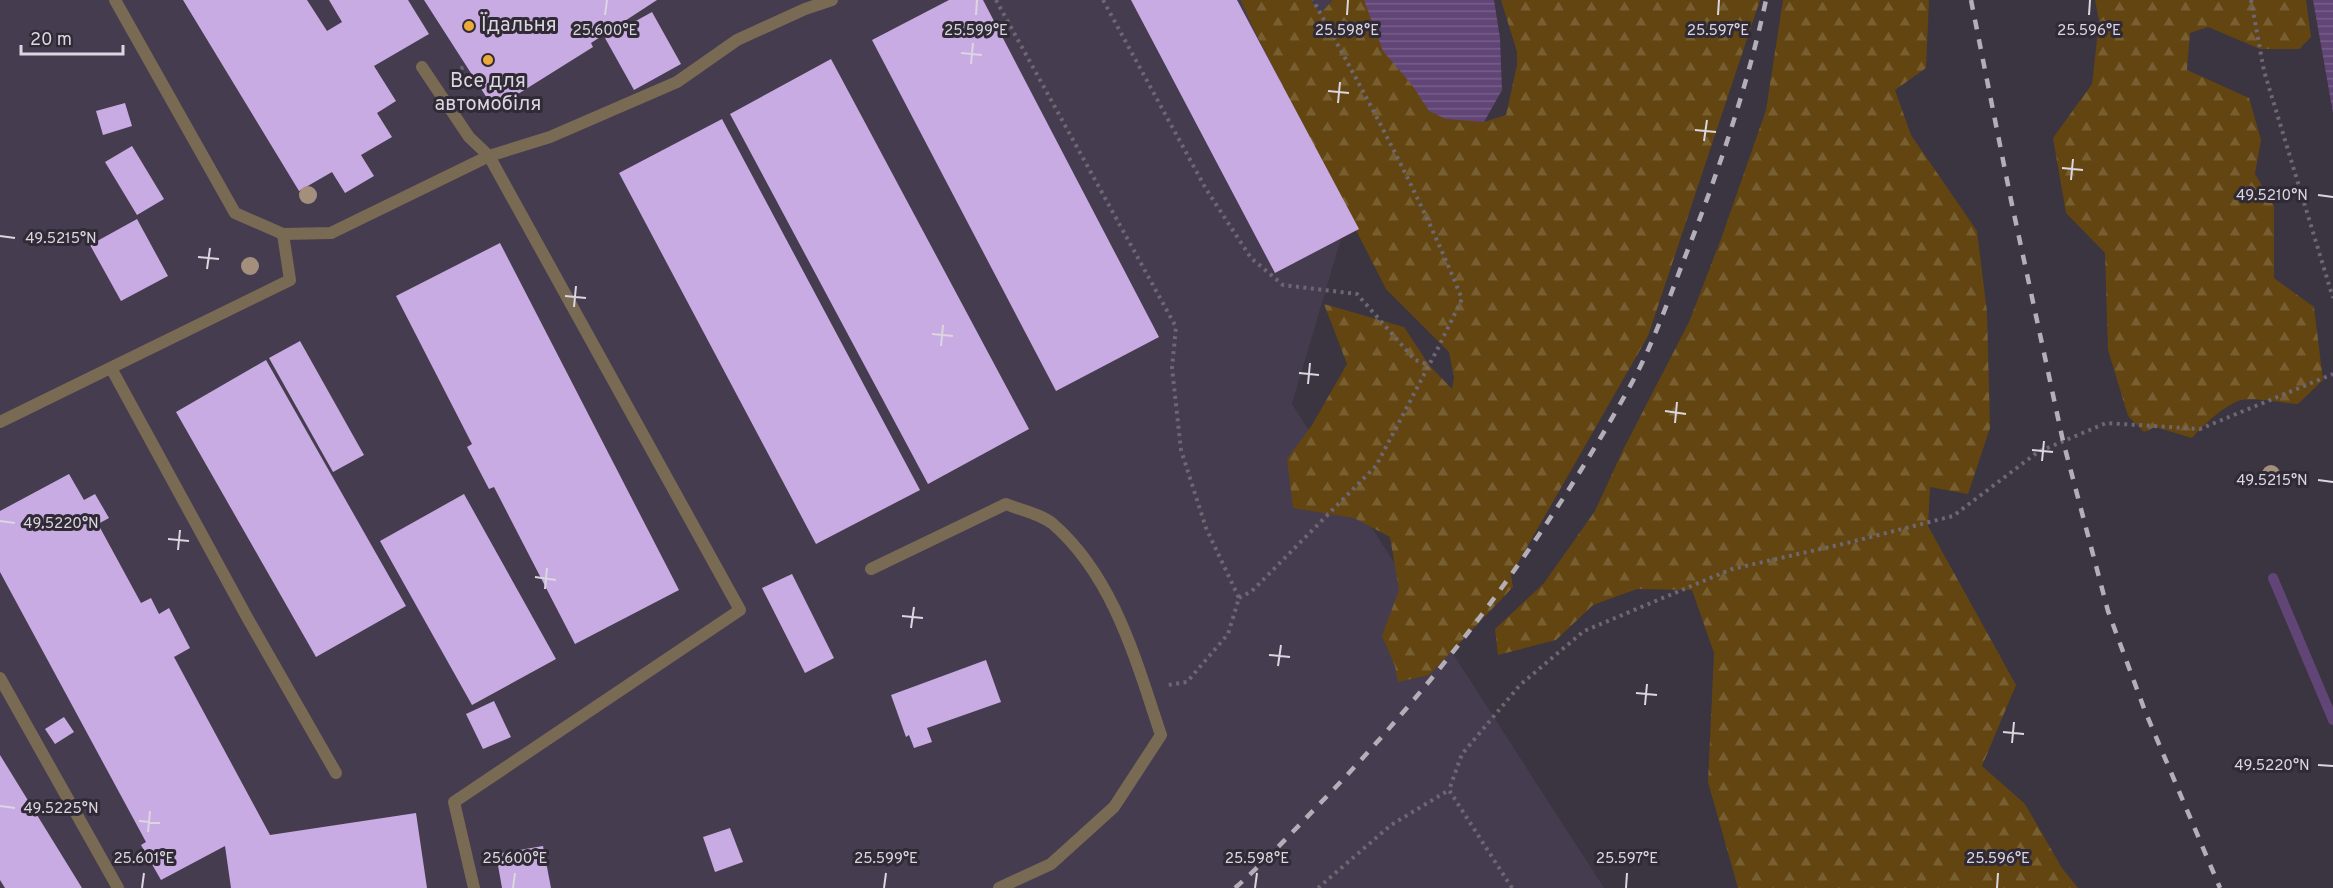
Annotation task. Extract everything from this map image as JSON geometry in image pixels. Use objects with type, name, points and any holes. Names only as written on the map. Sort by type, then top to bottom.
[{"type":"street","points":[[115,0],[235,213],[283,234],[331,233],[489,156],[550,137],[676,82],[737,40],[805,9],[832,0]]},
{"type":"street","points":[[422,67],[469,137],[489,156],[740,610],[454,802],[474,888]]},
{"type":"street","points":[[0,422],[290,280],[283,234]]},
{"type":"street","points":[[111,368],[248,619],[336,773]]},
{"type":"street","points":[[871,569],[1006,504],[1051,522],[1087,562],[1121,619],[1161,735],[1114,807],[1051,864],[999,888]]},
{"type":"street","points":[[0,678],[118,888]]},
{"type":"path","points":[[996,0],[1176,327],[1172,368],[1181,450],[1206,528],[1239,598]]},
{"type":"path","points":[[1103,0],[1206,189],[1251,258],[1283,285],[1357,294],[1415,360],[1429,366]]},
{"type":"path","points":[[1145,687],[1187,682],[1227,634],[1239,598],[1252,591],[1376,466],[1462,299],[1383,126],[1313,0]]},
{"type":"path","points":[[2251,0],[2264,71],[2333,298]]},
{"type":"path","points":[[1318,888],[1391,825],[1449,790],[1462,754],[1469,745],[1520,685],[1584,631],[1732,569],[1953,516],[2038,452],[2106,423],[2200,429],[2333,374]]},
{"type":"path","points":[[1449,790],[1512,888]]},
{"type":"shaded area","points":[[0,0],[1393,0],[1398,46],[1292,404],[1604,888],[0,888]]},
{"type":"shaded area","points":[[1364,0],[1494,0],[1500,38],[1502,90],[1484,122],[1446,119],[1429,111],[1412,85],[1383,51]]},
{"type":"shaded area","points":[[2313,0],[2333,0],[2333,113]]},
{"type":"green space","points":[[1241,0],[1311,0],[1320,14],[1333,0],[1368,0],[1484,122],[1506,115],[1517,65],[1517,52],[1501,0],[1760,0],[1648,336],[1511,575],[1513,587],[1429,675],[1398,682],[1395,666],[1382,636],[1399,590],[1390,537],[1354,518],[1293,508],[1287,459],[1312,425],[1347,364],[1324,304],[1404,327],[1429,365],[1452,389],[1454,378],[1449,352],[1386,289],[1252,26]]},
{"type":"green space","points":[[1783,0],[1929,0],[1926,68],[1895,90],[1911,135],[1977,231],[1987,312],[1990,428],[1968,494],[1930,487],[1928,526],[2016,685],[1982,766],[2025,804],[2062,868],[2078,888],[1738,888],[1708,782],[1714,653],[1692,590],[1637,589],[1593,605],[1556,640],[1498,655],[1495,629],[1544,583],[1595,511],[1624,448],[1689,322],[1766,110]]},
{"type":"green space","points":[[2095,0],[2306,0],[2311,37],[2299,49],[2260,49],[2208,27],[2190,33],[2187,70],[2249,98],[2261,140],[2255,174],[2274,206],[2274,278],[2314,307],[2323,380],[2298,404],[2241,400],[2222,411],[2192,438],[2155,427],[2144,432],[2128,416],[2108,350],[2105,253],[2066,213],[2053,138],[2092,84],[2099,21]]},
{"type":"building","points":[[183,0],[307,0],[327,31],[342,22],[329,0],[408,0],[429,34],[374,66],[396,101],[377,113],[392,137],[361,155],[374,176],[345,193],[332,172],[299,191]]},
{"type":"building","points":[[424,0],[657,0],[591,43],[593,47],[494,109]]},
{"type":"building","points":[[949,0],[983,0],[1159,337],[1056,391],[872,40]]},
{"type":"building","points":[[1131,0],[1237,0],[1359,229],[1275,273]]},
{"type":"building","points":[[652,12],[681,64],[634,90],[605,38]]},
{"type":"building","points":[[831,59],[1029,429],[928,484],[730,114]]},
{"type":"building","points":[[125,103],[132,126],[103,135],[96,111]]},
{"type":"building","points":[[722,119],[920,490],[816,544],[619,173]]},
{"type":"building","points":[[132,146],[164,199],[137,215],[105,162]]},
{"type":"building","points":[[137,219],[168,276],[121,301],[90,245]]},
{"type":"building","points":[[500,243],[679,590],[575,644],[494,487],[489,489],[467,447],[472,444],[396,296]]},
{"type":"building","points":[[300,341],[364,455],[333,472],[269,358]]},
{"type":"building","points":[[266,360],[406,606],[316,657],[176,412]]},
{"type":"building","points":[[69,474],[84,500],[95,494],[109,518],[98,524],[141,603],[151,598],[159,614],[169,608],[190,648],[174,657],[270,835],[416,813],[427,888],[231,888],[225,846],[161,880],[141,845],[146,842],[0,572],[0,511]]},
{"type":"building","points":[[464,494],[556,659],[472,705],[380,541]]},
{"type":"building","points":[[792,574],[834,658],[805,673],[762,588]]},
{"type":"building","points":[[986,660],[1001,702],[927,728],[932,742],[914,748],[909,735],[906,737],[891,695]]},
{"type":"building","points":[[494,701],[511,737],[483,749],[466,714]]},
{"type":"building","points":[[64,717],[74,732],[55,744],[45,729]]},
{"type":"building","points":[[0,755],[82,888],[5,888],[0,880]]},
{"type":"building","points":[[730,828],[743,862],[715,872],[703,837]]},
{"type":"building","points":[[543,846],[551,888],[502,888],[496,854]]},
{"type":"waterway","points":[[2273,578],[2333,720]]},
{"type":"railway","points":[[1235,888],[1332,791],[1416,698],[1530,548],[1598,443],[1645,356],[1697,225],[1741,98],[1766,0]]},
{"type":"railway","points":[[1971,0],[2063,441],[2108,611],[2145,711],[2220,888]]},
{"type":"place","name":"Їдальня","points":[[469,26]]},
{"type":"place","name":"Все для автомобіля","points":[[488,60]]}]
